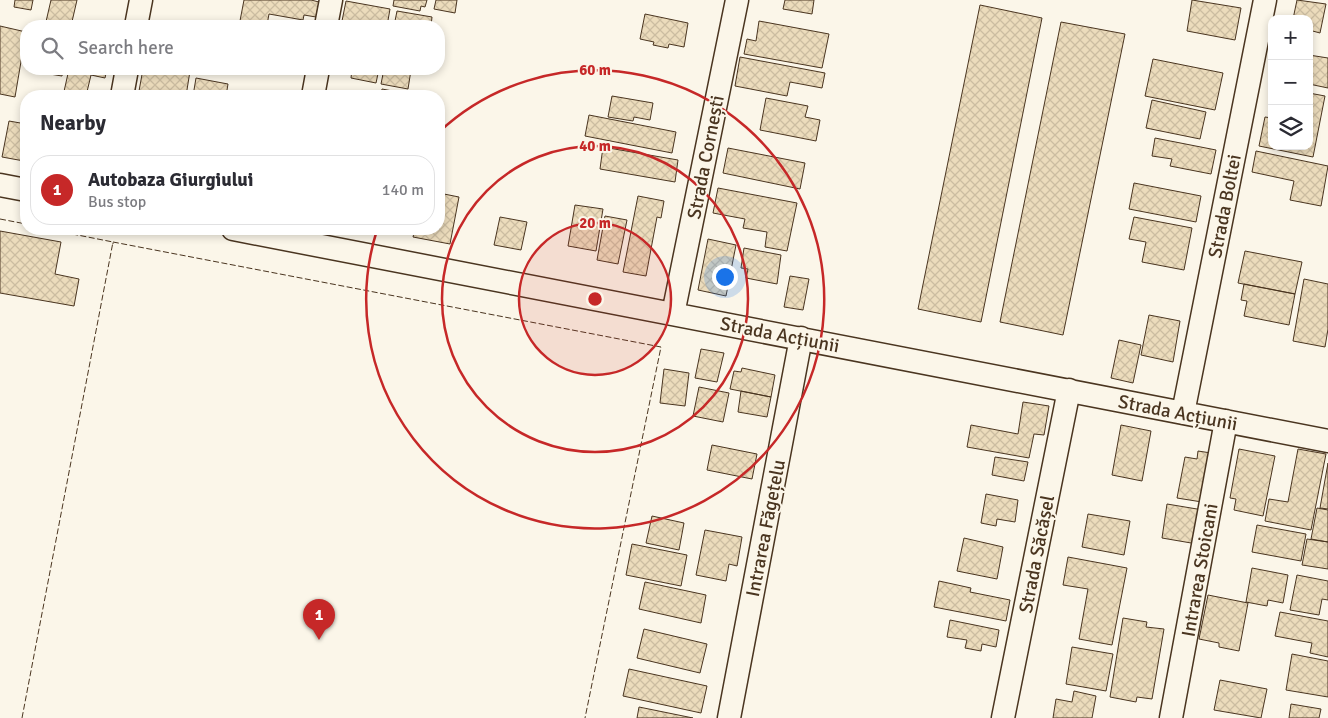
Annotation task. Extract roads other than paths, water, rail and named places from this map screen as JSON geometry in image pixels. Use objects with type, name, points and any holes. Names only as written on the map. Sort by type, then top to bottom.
[{"type":"street","points":[[137,20],[142,0]]},
{"type":"street","points":[[327,20],[331,0]]},
{"type":"street","name":"Strada Cornești","points":[[673,314],[737,0]]},
{"type":"street","name":"Strada Boltei","points":[[1183,413],[1265,0]]},
{"type":"street","points":[[123,90],[126,75]]},
{"type":"street","points":[[314,90],[317,75]]},
{"type":"street","points":[[0,185],[20,189]]},
{"type":"street","name":"Strada Acțiunii","points":[[292,235],[673,314],[1328,441]]},
{"type":"street","name":"Intrarea Făgețelu","points":[[729,718],[801,338]]},
{"type":"street","name":"Strada Săcășel","points":[[1004,718],[1069,390]]},
{"type":"street","name":"Intrarea Stoicani","points":[[1171,718],[1226,421]]},
{"type":"place","name":"Autobaza Giurgiului","points":[[319,640]]}]
